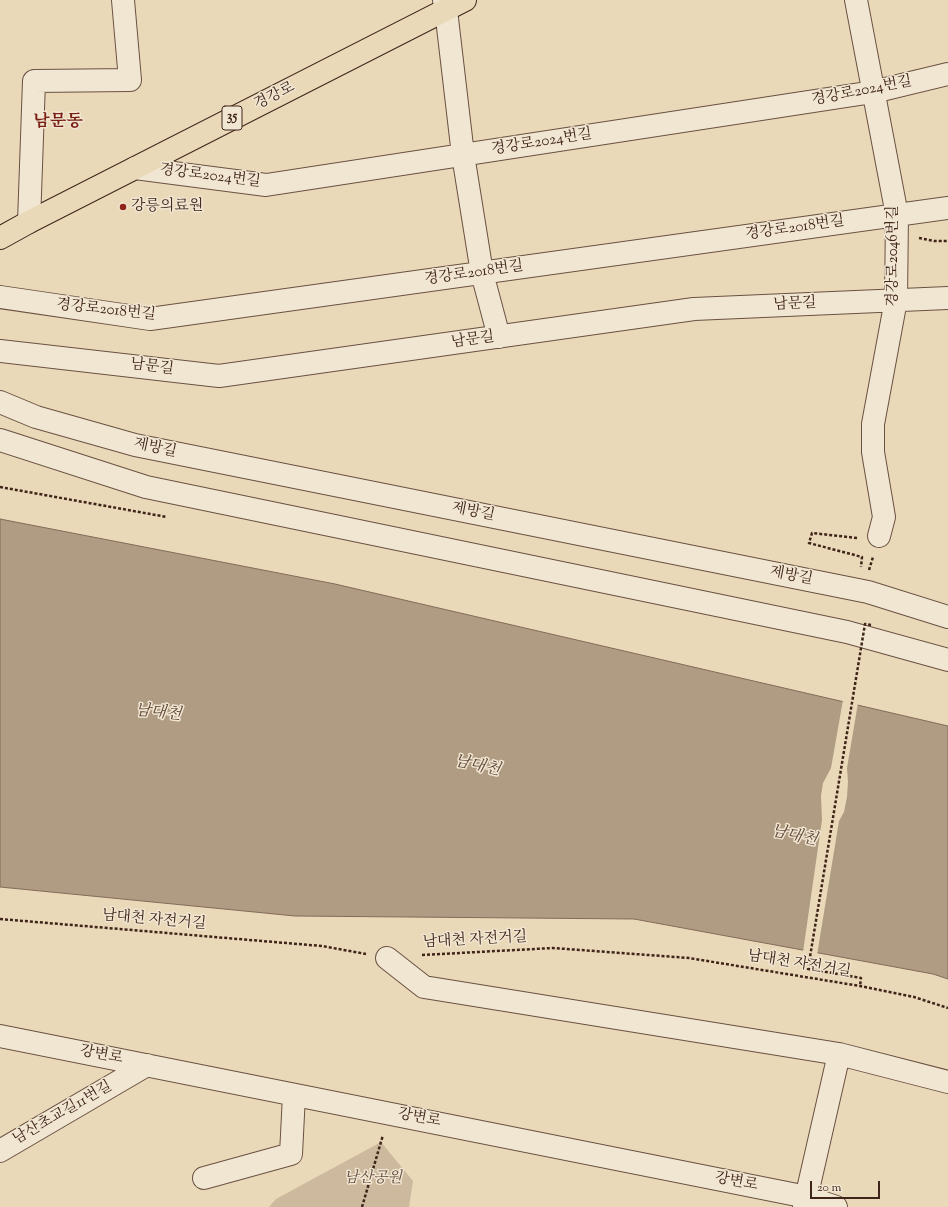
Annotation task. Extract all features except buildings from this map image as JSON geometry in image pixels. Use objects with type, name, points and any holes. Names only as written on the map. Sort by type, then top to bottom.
[{"type":"main road","name":"경강로","points":[[0,238],[445,5],[465,0]]},
{"type":"street","points":[[29,222],[34,81],[130,80],[122,0]]},
{"type":"street","name":"경강로2046번길","points":[[856,0],[897,224],[896,300],[874,424],[873,452],[884,516],[879,536]]},
{"type":"street","points":[[445,5],[463,155],[482,273],[499,337]]},
{"type":"street","name":"경강로2024번길","points":[[135,168],[266,185],[874,92],[948,74]]},
{"type":"street","name":"경강로2018번길","points":[[0,297],[150,319],[482,273],[897,224],[948,208]]},
{"type":"street","name":"남문길","points":[[0,350],[219,376],[694,310],[948,298]]},
{"type":"street","name":"제방길","points":[[0,402],[36,416],[135,445],[868,592],[948,617]]},
{"type":"street","points":[[0,440],[146,487],[839,631],[948,660]]},
{"type":"street","points":[[387,958],[424,987],[839,1054],[948,1082]]},
{"type":"street","name":"강변로","points":[[0,1036],[389,1114],[806,1202],[836,1207]]},
{"type":"street","points":[[806,1202],[839,1054]]},
{"type":"street","name":"남산초교길11번길","points":[[0,1151],[147,1065]]},
{"type":"street","points":[[204,1178],[291,1154],[294,1095]]},
{"type":"path","points":[[897,224],[934,241],[948,241]]},
{"type":"path","points":[[860,567],[862,557],[809,543],[812,533],[870,539],[879,536]]},
{"type":"path","points":[[860,986],[861,978],[808,968],[864,624],[871,625]]},
{"type":"path","name":"남대천 자전거길","points":[[0,919],[322,946],[387,958],[553,948],[690,958],[860,986],[914,997],[948,1008]]},
{"type":"path","points":[[362,1207],[389,1114]]},
{"type":"green space","name":"남산공원","points":[[381,1142],[413,1181],[409,1207],[269,1207],[276,1199]]},
{"type":"water","name":"남대천","points":[[0,519],[335,584],[948,726],[948,979],[933,974],[634,919],[295,916],[0,887]]},
{"type":"pier","points":[[843,700],[858,703],[847,768],[847,797],[844,812],[839,821],[817,955],[803,952],[822,820],[821,796],[823,783],[831,768]]},
{"type":"place","name":"강릉의료원","points":[[123,207]]},
{"type":"district","name":"남문동","points":[[58,123]]}]
